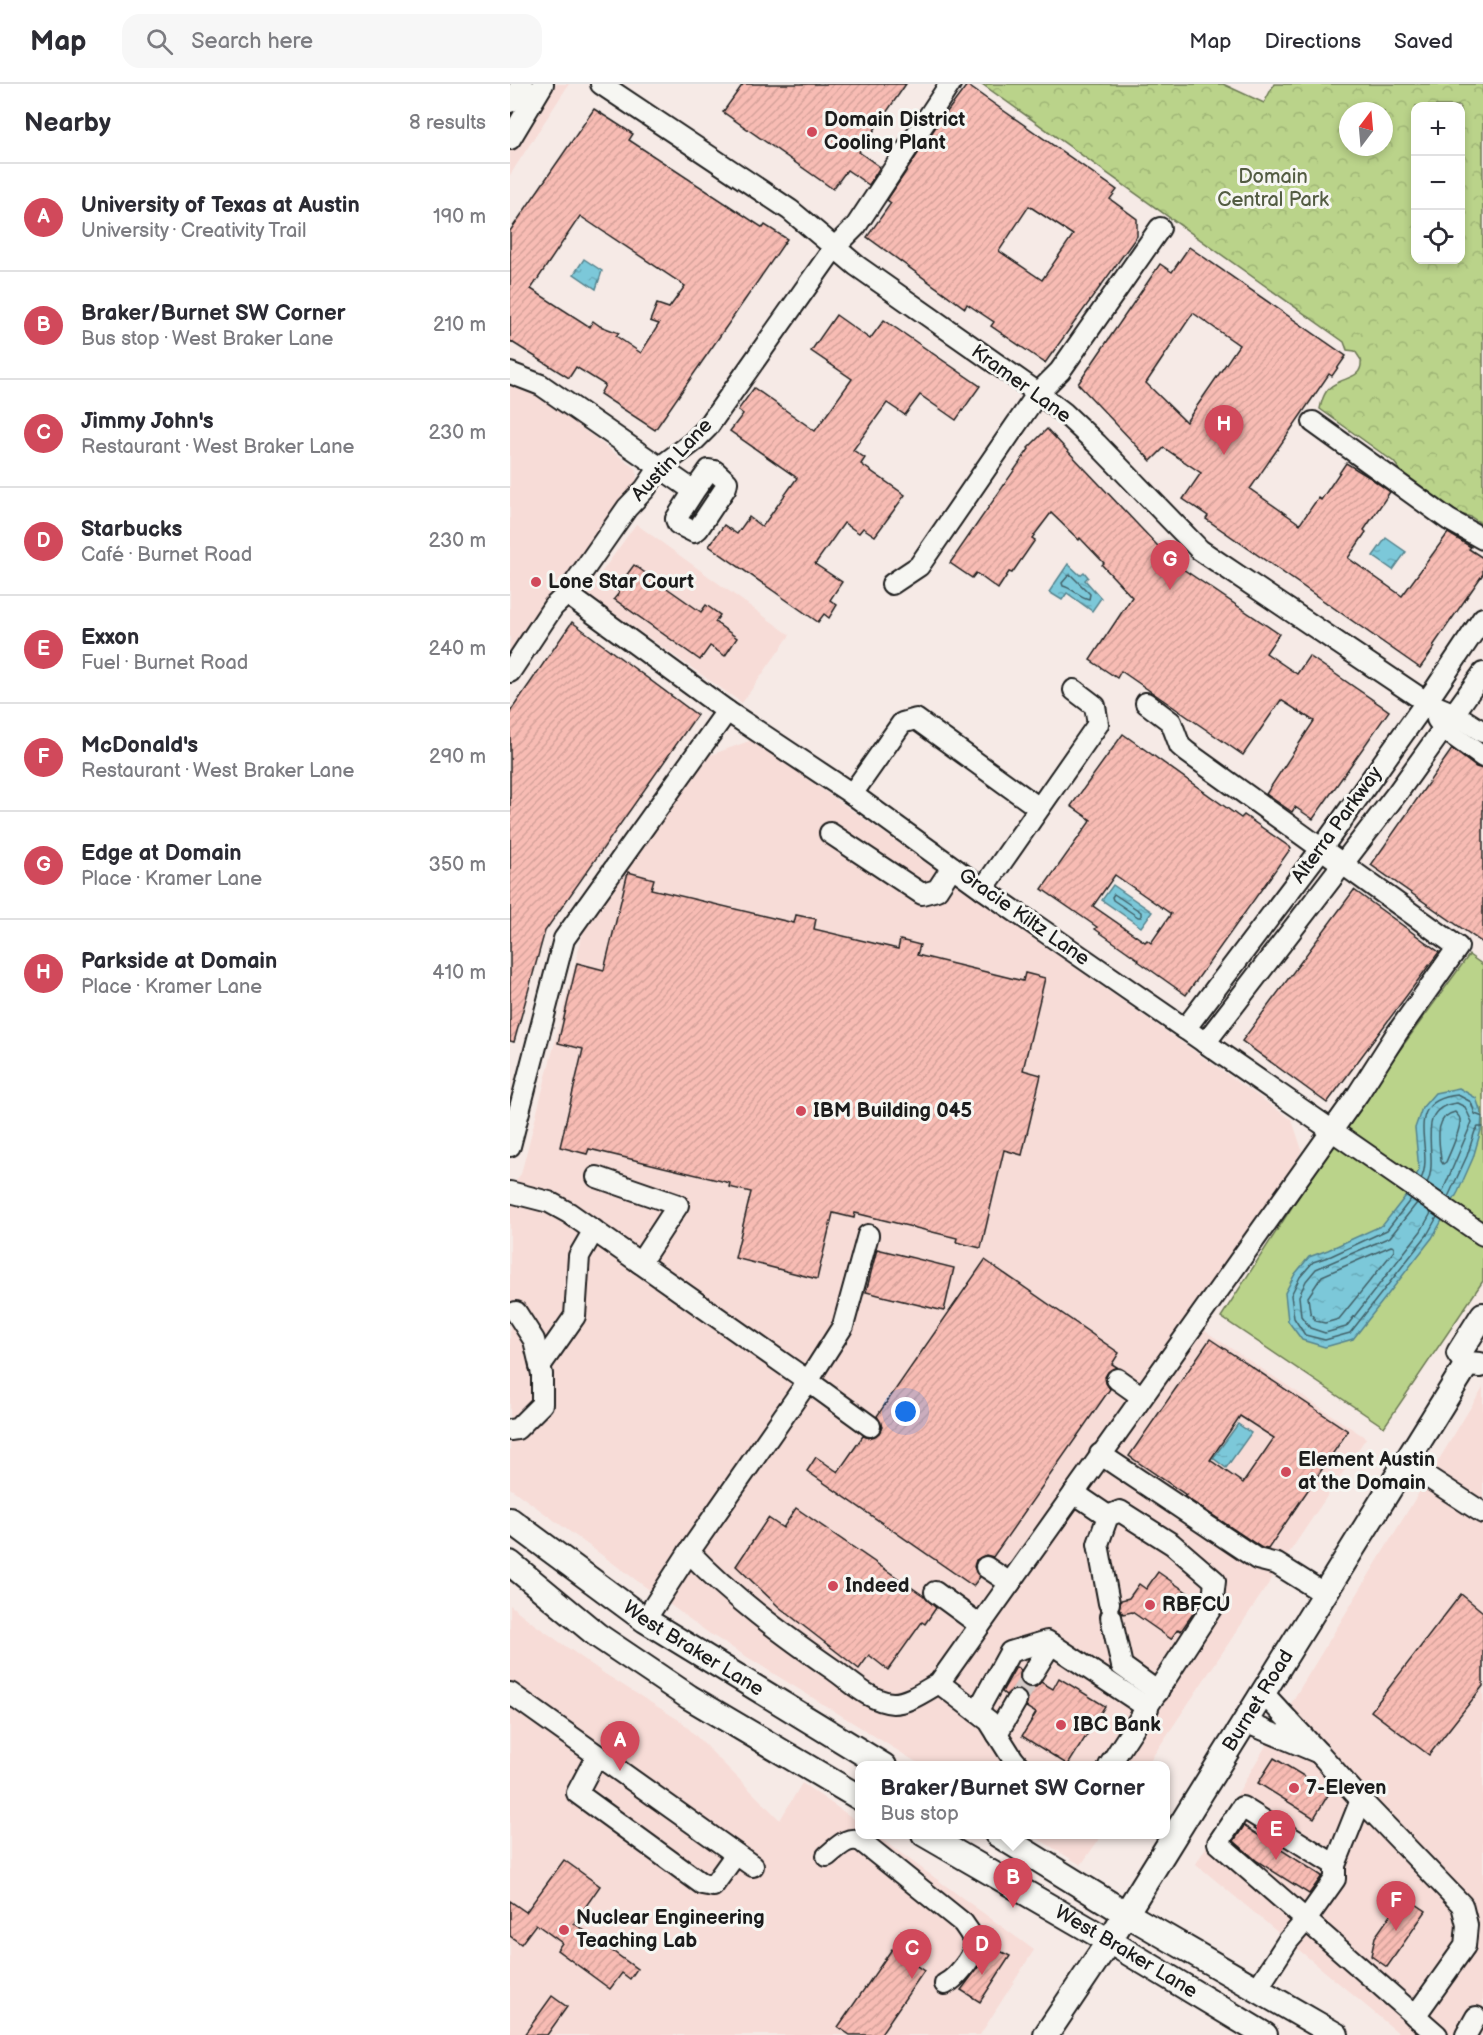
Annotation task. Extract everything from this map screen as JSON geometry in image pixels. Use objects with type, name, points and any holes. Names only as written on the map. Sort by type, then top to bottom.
[{"type":"main road","name":"Burnet Road","points":[[1046,2035],[1109,1941],[1406,1463],[1475,1362],[1459,1353],[1483,1315]]},
{"type":"main road","name":"West Braker Lane","points":[[510,1520],[645,1620],[876,1761]]},
{"type":"main road","name":"West Braker Lane","points":[[510,1563],[615,1648],[689,1697],[855,1795]]},
{"type":"main road","name":"West Braker Lane","points":[[933,1839],[1109,1941],[1252,2032]]},
{"type":"main road","name":"West Braker Lane","points":[[1005,1839],[1125,1913],[1336,2035]]},
{"type":"street","points":[[510,102],[522,84]]},
{"type":"street","points":[[510,139],[543,84]]},
{"type":"street","name":"Kramer Lane","points":[[601,84],[790,210],[834,248],[911,305],[1038,393],[1064,413],[1097,444],[1200,550],[1426,702],[1450,722],[1483,757]]},
{"type":"street","name":"Austin Lane","points":[[510,672],[553,607],[567,594],[627,508],[645,489],[660,467],[692,443],[707,428],[834,248],[856,226],[950,84]]},
{"type":"street","points":[[892,585],[919,566],[1038,393],[1060,371],[1160,228]]},
{"type":"street","points":[[510,373],[540,385],[694,491]]},
{"type":"street","points":[[1313,422],[1449,520],[1483,539]]},
{"type":"street","name":"Gracie Kiltz Lane","points":[[567,594],[727,711],[852,795],[1483,1236]]},
{"type":"street","name":"Alterra Parkway","points":[[1185,1029],[1322,848],[1483,618]]},
{"type":"street","name":"Alterra Parkway","points":[[1205,1043],[1450,722],[1483,673]]},
{"type":"street","points":[[984,889],[1098,724],[1095,706],[1074,690]]},
{"type":"street","points":[[688,1551],[711,1575],[774,1628],[873,1697],[894,1703],[916,1696],[939,1683],[1331,1131],[1458,947],[1187,752],[1180,746],[1171,722],[1146,703]]},
{"type":"street","points":[[510,1146],[564,939],[727,711]]},
{"type":"street","points":[[852,795],[902,723],[916,719],[1040,808]]},
{"type":"street","name":"Kramer Lane","points":[[1450,722],[1483,732]]},
{"type":"street","points":[[830,833],[922,894],[937,890],[952,867]]},
{"type":"street","points":[[597,1177],[678,1205],[640,1263]]},
{"type":"street","points":[[510,1192],[549,1202],[569,1213],[870,1426]]},
{"type":"street","points":[[540,1366],[575,1316],[579,1256],[594,1230]]},
{"type":"street","points":[[645,1620],[688,1551],[808,1381],[843,1326],[868,1235]]},
{"type":"street","points":[[510,1430],[517,1430],[542,1404],[540,1366],[534,1340],[516,1312]]},
{"type":"street","points":[[1118,1379],[1141,1396]]},
{"type":"street","points":[[1100,1454],[1257,1559],[1277,1564],[1325,1594]]},
{"type":"street","points":[[1406,1463],[1483,1513]]},
{"type":"street","points":[[1074,1492],[1108,1516]]},
{"type":"street","points":[[1112,1761],[1153,1700],[1212,1607],[1215,1581],[1172,1544],[1120,1511],[1108,1516],[1098,1544],[1122,1666],[1153,1700]]},
{"type":"street","points":[[986,1567],[1010,1583]]},
{"type":"street","points":[[935,1592],[980,1625]]},
{"type":"street","points":[[977,1712],[1010,1652],[1047,1641],[1153,1700]]},
{"type":"street","points":[[1031,1676],[1051,1644]]},
{"type":"street","points":[[939,1683],[989,1721],[1013,1761]]},
{"type":"street","points":[[510,1693],[753,1866]]},
{"type":"street","points":[[1263,1693],[1462,1905],[1467,1925],[1465,1946],[1415,2016]]},
{"type":"street","points":[[997,1734],[1016,1701]]},
{"type":"street","points":[[1245,1722],[1319,1753]]},
{"type":"street","points":[[597,1755],[577,1793],[702,1884],[712,1886],[736,1854]]},
{"type":"street","points":[[1257,1989],[1288,1941],[1335,1879],[1335,1865],[1361,1800]]},
{"type":"street","points":[[1335,1865],[1242,1807],[1218,1843],[1437,2035]]},
{"type":"street","points":[[827,1856],[847,1840],[855,1839]]},
{"type":"street","points":[[856,1839],[963,1923],[973,1939],[973,1952],[955,1979],[945,1984]]},
{"type":"street","points":[[1466,2035],[1476,2017]]},
{"type":"shaded area","points":[[510,84],[569,84],[510,175]]},
{"type":"shaded area","name":"Lone Star Court","points":[[510,382],[530,389],[636,469],[637,475],[636,483],[630,493],[615,507],[510,657]]},
{"type":"shaded area","points":[[636,524],[790,635],[742,703],[586,594]]},
{"type":"shaded area","points":[[752,740],[1292,1120],[1302,1150],[1205,1331],[1366,1438],[1150,1761],[915,1761],[710,1634],[510,1488],[510,1188],[521,1174],[584,929],[705,757]]},
{"type":"shaded area","points":[[1483,1387],[1483,2035],[1401,2035],[1196,1864]]},
{"type":"shaded area","points":[[510,1605],[605,1674],[682,1722],[780,1820],[802,1783],[855,1820],[855,1839],[881,1839],[1034,1950],[980,2035],[510,2035]]},
{"type":"shaded area","points":[[1039,1839],[1099,1839],[1081,1865]]},
{"type":"green space","name":"Domain Central Park","points":[[982,84],[1223,84],[1264,103],[1274,84],[1483,84],[1483,525],[1471,517],[1456,513],[1409,482],[1394,462],[1320,409],[1326,391],[1357,374],[1361,366],[1361,360],[1355,351],[1347,350],[1344,342]]},
{"type":"green space","points":[[1469,955],[1483,965],[1483,1281],[1384,1427],[1221,1317],[1345,1125]]},
{"type":"water","points":[[584,259],[602,271],[596,289],[574,274]]},
{"type":"water","points":[[1386,538],[1406,552],[1393,570],[1373,556]]},
{"type":"water","points":[[1068,564],[1080,575],[1084,572],[1088,577],[1085,580],[1101,598],[1092,611],[1067,593],[1062,600],[1049,592]]},
{"type":"water","points":[[1113,885],[1152,912],[1141,927],[1102,900]]},
{"type":"water","points":[[1459,1088],[1476,1098],[1482,1115],[1481,1130],[1473,1158],[1458,1192],[1432,1238],[1353,1339],[1325,1347],[1302,1340],[1288,1321],[1285,1293],[1295,1274],[1309,1257],[1383,1225],[1405,1197],[1419,1170],[1415,1128],[1422,1108],[1435,1093]]},
{"type":"water","points":[[1238,1424],[1251,1433],[1226,1468],[1213,1458]]},
{"type":"building","name":"Domain District Cooling Plant","points":[[743,84],[906,84],[859,152],[880,167],[869,185],[847,170],[833,189],[723,112]]},
{"type":"building","points":[[967,85],[1117,190],[1110,199],[1137,219],[1137,236],[1045,363],[991,326],[994,322],[967,304],[965,308],[867,237],[891,203],[887,200]],"holes":[[[1029,206],[1073,235],[1042,280],[999,251]]]},
{"type":"building","points":[[594,109],[633,134],[629,140],[763,228],[765,225],[787,239],[655,430],[600,394],[605,385],[576,367],[569,378],[510,341],[510,231]],"holes":[[[580,216],[685,286],[669,308],[657,304],[650,321],[659,324],[641,353],[616,336],[619,333],[593,321],[590,327],[531,289]]]},
{"type":"building","points":[[1189,247],[1346,356],[1332,376],[1329,374],[1250,489],[1300,524],[1318,498],[1321,500],[1346,463],[1369,477],[1390,492],[1348,558],[1402,596],[1448,533],[1471,547],[1469,549],[1483,558],[1483,574],[1420,668],[1206,519],[1208,516],[1183,499],[1201,473],[1164,448],[1151,461],[1078,384],[1160,264],[1172,272]],"holes":[[[1193,313],[1239,345],[1186,422],[1146,383]]]},
{"type":"building","points":[[836,315],[870,339],[884,320],[980,386],[956,420],[920,395],[905,415],[887,403],[853,450],[865,458],[861,464],[905,495],[875,536],[863,528],[859,533],[844,523],[815,564],[842,582],[830,600],[837,605],[829,618],[824,614],[818,622],[709,546],[724,525],[737,534],[749,517],[762,527],[797,478],[730,431],[743,414],[738,410],[754,388],[815,431],[852,379],[811,351]]},
{"type":"building","points":[[1047,429],[1174,563],[1279,634],[1266,653],[1297,674],[1309,656],[1389,711],[1313,819],[1295,807],[1292,812],[1266,794],[1314,721],[1281,700],[1243,755],[1121,671],[1117,678],[1090,660],[1132,597],[1080,538],[1079,540],[1051,513],[1032,538],[1035,540],[1012,573],[1009,572],[998,589],[976,573],[972,578],[950,563],[1028,448]]},
{"type":"building","points":[[634,565],[701,612],[706,605],[720,615],[715,622],[737,638],[725,656],[710,646],[700,660],[614,599],[619,593],[617,588]]},
{"type":"building","points":[[572,622],[697,715],[545,931],[514,1042],[510,1041],[510,712]]},
{"type":"building","points":[[1123,734],[1241,818],[1244,815],[1291,848],[1186,995],[1095,929],[1097,927],[1042,889],[1091,820],[1071,806]],"holes":[[[1115,875],[1171,914],[1151,943],[1147,940],[1145,942],[1093,906]]]},
{"type":"building","points":[[1452,749],[1476,767],[1483,769],[1483,943],[1371,865]]},
{"type":"building","name":"IBM Building 045","points":[[628,872],[654,879],[651,889],[794,923],[796,915],[816,919],[814,929],[898,949],[900,940],[920,945],[917,955],[1023,981],[1025,973],[1045,978],[1023,1070],[1041,1075],[1022,1155],[1004,1150],[981,1248],[956,1242],[957,1238],[855,1213],[854,1218],[833,1213],[817,1279],[735,1258],[751,1192],[729,1187],[730,1183],[589,1149],[587,1154],[560,1147],[583,1049],[558,1043],[577,963],[604,970]]},
{"type":"building","points":[[1354,890],[1439,952],[1327,1103],[1242,1041]]},
{"type":"building","points":[[877,1249],[954,1268],[944,1311],[866,1292]]},
{"type":"building","points":[[985,1260],[1119,1353],[1112,1364],[1117,1367],[1108,1372],[1105,1377],[1110,1389],[993,1557],[986,1555],[976,1560],[974,1567],[980,1577],[973,1586],[807,1471],[816,1457],[838,1472],[863,1436],[869,1438],[879,1433],[882,1427],[877,1416]]},
{"type":"building","points":[[1210,1339],[1348,1431],[1268,1549],[1262,1548],[1184,1496],[1186,1495],[1129,1456]],"holes":[[[1240,1416],[1274,1438],[1243,1483],[1210,1460]]]},
{"type":"building","name":"Indeed","points":[[796,1508],[924,1596],[936,1608],[925,1624],[922,1622],[888,1670],[869,1655],[859,1669],[779,1607],[736,1566],[768,1518],[783,1528]]},
{"type":"building","name":"RBFCU","points":[[1158,1572],[1201,1602],[1181,1631],[1178,1629],[1171,1639],[1132,1612],[1123,1614],[1119,1608],[1121,1600],[1129,1598],[1139,1584],[1146,1589]]},
{"type":"building","points":[[1461,1594],[1483,1612],[1483,1686],[1429,1755],[1371,1711]]},
{"type":"building","name":"IBC Bank","points":[[1016,1667],[1021,1670],[1020,1681],[1025,1686],[1036,1687],[1041,1682],[1053,1689],[1059,1678],[1105,1706],[1071,1761],[1062,1761],[1022,1736],[1036,1713],[1026,1707],[1028,1700],[1022,1691],[1015,1689],[1006,1695],[1002,1692]]},
{"type":"building","name":"7-Eleven","points":[[1274,1758],[1330,1792],[1314,1818],[1258,1783]]},
{"type":"building","points":[[1244,1826],[1322,1876],[1309,1894],[1257,1861],[1234,1841]]},
{"type":"building","name":"Nuclear Engineering Teaching Lab","points":[[564,1860],[600,1886],[574,1923],[637,1969],[630,1979],[622,1973],[610,1989],[557,1950],[562,1943],[536,1924],[521,1944],[510,1936],[510,1901],[526,1912]]},
{"type":"building","points":[[1404,1896],[1426,1911],[1387,1967],[1371,1956],[1375,1937]]},
{"type":"building","points":[[990,1946],[1010,1956],[980,2002],[961,1990],[977,1969]]},
{"type":"building","points":[[892,1949],[924,1971],[880,2035],[850,2035],[838,2027]]},
{"type":"building","points":[[552,1996],[567,2007],[547,2035],[524,2035]]},
{"type":"tunnel","points":[[1016,1701],[1031,1676]]},
{"type":"place","name":"Domain District Cooling Plant","points":[[812,132]]},
{"type":"place","name":"Parkside at Domain","points":[[1224,455]]},
{"type":"place","name":"Lone Star Court","points":[[536,582]]},
{"type":"place","name":"Edge at Domain","points":[[1170,590]]},
{"type":"place","name":"IBM Building 045","points":[[801,1111]]},
{"type":"place","name":"Element Austin at the Domain","points":[[1286,1472]]},
{"type":"place","name":"Indeed","points":[[833,1586]]},
{"type":"place","name":"RBFCU","points":[[1150,1605]]},
{"type":"place","name":"IBC Bank","points":[[1061,1725]]},
{"type":"place","name":"University of Texas at Austin","points":[[620,1771]]},
{"type":"place","name":"7-Eleven","points":[[1294,1788]]},
{"type":"place","name":"Exxon","points":[[1276,1860]]},
{"type":"place","name":"Braker/Burnet SW Corner","points":[[1013,1908]]},
{"type":"place","name":"Nuclear Engineering Teaching Lab","points":[[564,1930]]},
{"type":"place","name":"McDonald's","points":[[1396,1931]]},
{"type":"place","name":"Starbucks","points":[[982,1975]]},
{"type":"place","name":"Jimmy John's","points":[[912,1979]]}]
